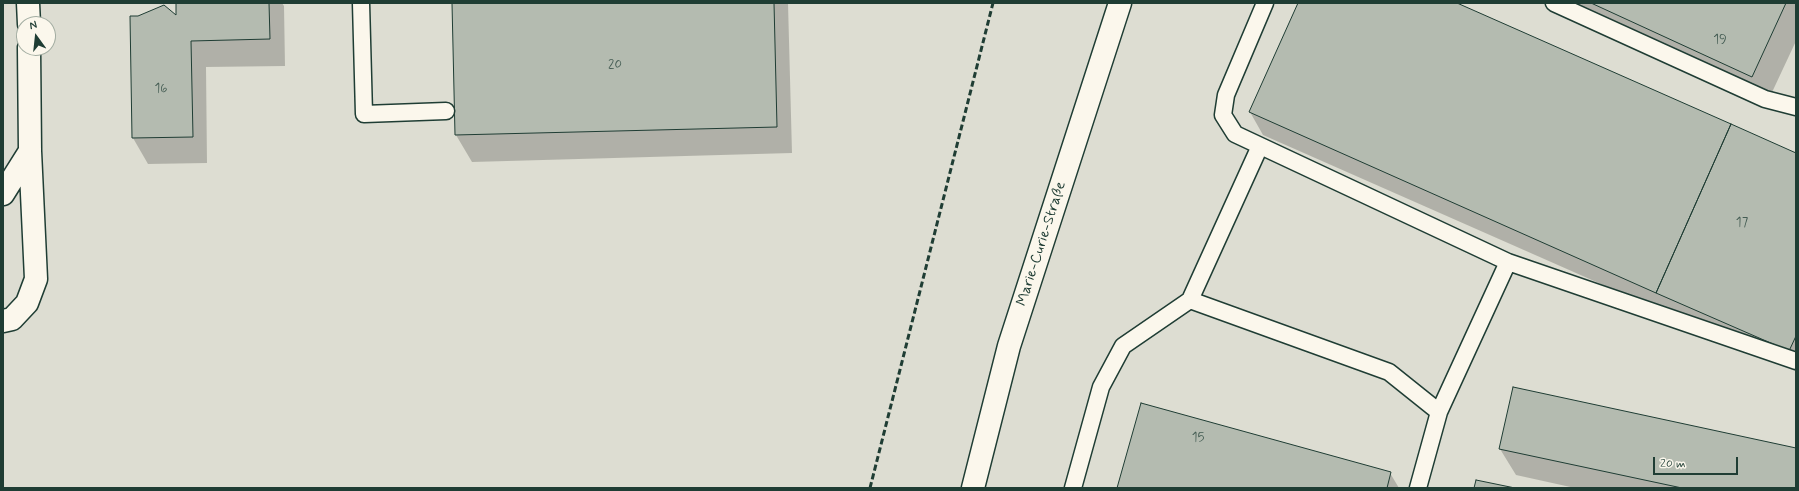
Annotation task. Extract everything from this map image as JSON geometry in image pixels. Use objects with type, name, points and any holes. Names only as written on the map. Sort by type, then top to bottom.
[{"type":"main road","points":[[28,3],[29,16]]},
{"type":"main road","name":"Marie-Curie-Straße","points":[[973,488],[1009,346],[1120,3]]},
{"type":"main road","points":[[3,321],[12,319],[27,303],[36,279],[30,151],[29,56]]},
{"type":"main road","points":[[3,194],[30,151]]},
{"type":"lane","points":[[361,3],[364,114],[446,111]]},
{"type":"lane","points":[[1265,3],[1226,95],[1223,116],[1235,134],[1508,262],[1796,361]]},
{"type":"lane","points":[[1554,3],[1765,99],[1796,107]]},
{"type":"lane","points":[[1073,488],[1101,388],[1123,346],[1190,300],[1260,146]]},
{"type":"lane","points":[[1418,488],[1439,412],[1508,262]]},
{"type":"lane","points":[[1190,300],[1389,372],[1439,412]]},
{"type":"shaded area","points":[[3,3],[1796,3],[1796,488],[3,488]]},
{"type":"building","points":[[176,3],[269,3],[270,39],[191,41],[193,137],[132,138],[130,16],[138,16],[164,5],[176,15]]},
{"type":"building","points":[[452,3],[774,3],[777,127],[455,135]]},
{"type":"building","points":[[1298,3],[1457,3],[1731,124],[1656,293],[1249,112]]},
{"type":"building","points":[[1591,3],[1786,3],[1752,77]]},
{"type":"building","points":[[1731,124],[1796,153],[1796,336],[1789,351],[1656,293]]},
{"type":"building","points":[[1513,387],[1796,448],[1796,488],[1682,488],[1499,449]]},
{"type":"building","points":[[1141,403],[1391,472],[1387,488],[1117,488]]},
{"type":"building","points":[[1476,480],[1515,488],[1474,488]]},
{"type":"railway","points":[[870,488],[993,3]]}]
